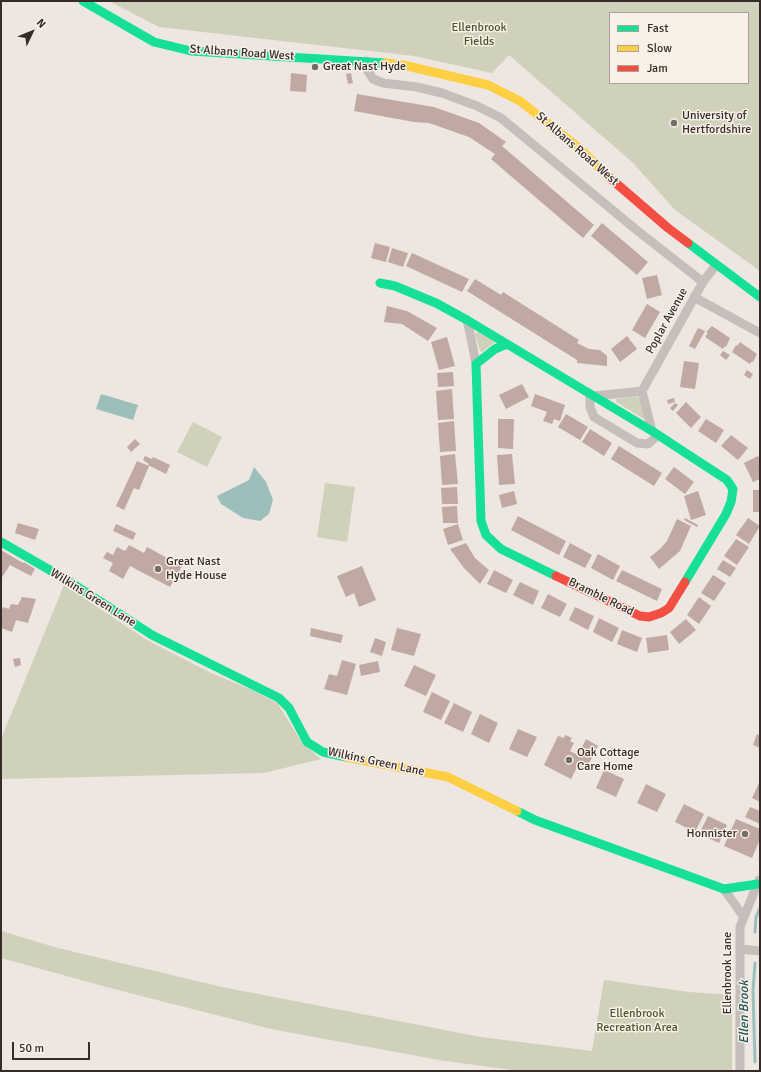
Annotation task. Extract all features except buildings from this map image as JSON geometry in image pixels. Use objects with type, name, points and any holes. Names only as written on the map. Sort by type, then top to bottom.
[{"type":"street","name":"St Albans Road West","points":[[83,1],[154,42],[191,51],[366,61],[403,65],[461,77],[488,85],[520,101],[579,148],[622,189],[662,223],[760,297]]},
{"type":"street","name":"St Albans Road West","points":[[366,61],[368,71],[373,79],[383,83],[417,87],[442,93],[477,106],[500,118],[639,232],[703,282]]},
{"type":"street","name":"Poplar Avenue","points":[[642,391],[694,297],[716,265]]},
{"type":"street","name":"Bramble Road","points":[[380,283],[395,286],[436,302],[593,395],[727,480],[733,489],[731,502],[726,514],[669,608],[662,613],[649,617],[640,616],[501,549],[486,535],[481,521],[476,364],[466,320]]},
{"type":"street","points":[[694,297],[760,333]]},
{"type":"street","points":[[476,364],[484,356],[507,344]]},
{"type":"street","points":[[642,391],[655,433],[648,444],[637,444],[594,417],[590,407],[593,395],[642,391]]},
{"type":"street","name":"Wilkins Green Lane","points":[[1,542],[68,580],[152,635],[279,698],[289,708],[307,742],[323,752],[448,778],[535,820],[724,889],[759,881]]},
{"type":"street","name":"Ellenbrook Lane","points":[[740,1071],[740,927],[743,916],[759,881]]},
{"type":"street","points":[[724,889],[743,916]]},
{"type":"street","points":[[740,949],[760,951]]},
{"type":"green space","name":"University of Hertfordshire","points":[[109,1],[760,1],[760,271],[675,210],[633,163],[509,55],[492,73],[414,56],[159,27]]},
{"type":"green space","points":[[478,332],[495,342],[482,352],[480,351],[475,334]]},
{"type":"green space","points":[[636,396],[639,398],[646,417],[644,419],[616,402],[616,399]]},
{"type":"green space","points":[[193,422],[222,437],[207,467],[177,452]]},
{"type":"green space","points":[[325,483],[355,487],[347,542],[317,537]]},
{"type":"green space","points":[[64,585],[147,640],[211,673],[252,690],[277,703],[303,744],[321,759],[264,773],[1,779],[1,739]]},
{"type":"green space","name":"Ellenbrook Recreation Area","points":[[1,931],[58,948],[222,987],[481,1037],[592,1051],[604,980],[689,992],[732,995],[732,1071],[519,1071],[439,1060],[271,1029],[110,988],[1,958]]},
{"type":"water","points":[[101,394],[138,405],[133,420],[96,409]]},
{"type":"water","points":[[254,467],[266,482],[273,500],[269,514],[260,521],[243,518],[221,504],[217,496],[249,480]]},
{"type":"waterway","name":"Ellen Brook","points":[[755,932],[756,917],[760,908]]},
{"type":"waterway","name":"Ellen Brook","points":[[755,963],[753,991],[755,1062]]},
{"type":"traffic: fast","points":[[83,1],[154,42],[191,51],[385,63]]},
{"type":"traffic: fast","points":[[688,243],[760,297]]},
{"type":"traffic: fast","points":[[380,283],[395,286],[436,303],[467,320],[652,431],[727,480],[733,489],[731,502],[726,514],[685,582]]},
{"type":"traffic: fast","points":[[507,344],[495,349],[476,364],[481,521],[486,535],[501,549],[556,576]]},
{"type":"traffic: fast","points":[[1,542],[67,580],[152,635],[279,698],[289,708],[307,742],[323,752],[346,757]]},
{"type":"traffic: fast","points":[[517,811],[535,820],[724,889],[758,884]]},
{"type":"traffic: slow","points":[[385,63],[403,65],[488,85],[520,101],[579,148],[610,178]]},
{"type":"traffic: slow","points":[[346,757],[448,777],[517,811]]},
{"type":"traffic: jam","points":[[610,178],[668,228],[688,243]]},
{"type":"traffic: jam","points":[[556,576],[640,616],[649,617],[661,613],[669,608],[685,582]]},
{"type":"place","name":"Great Nast Hyde","points":[[315,67]]},
{"type":"place","name":"University of Hertfordshire","points":[[674,123]]},
{"type":"place","name":"Great Nast Hyde House","points":[[158,569]]},
{"type":"place","name":"Oak Cottage Care Home","points":[[569,760]]},
{"type":"place","name":"Honnister","points":[[745,834]]},
{"type":"park label","name":"Ellenbrook Fields","points":[[479,35]]}]
